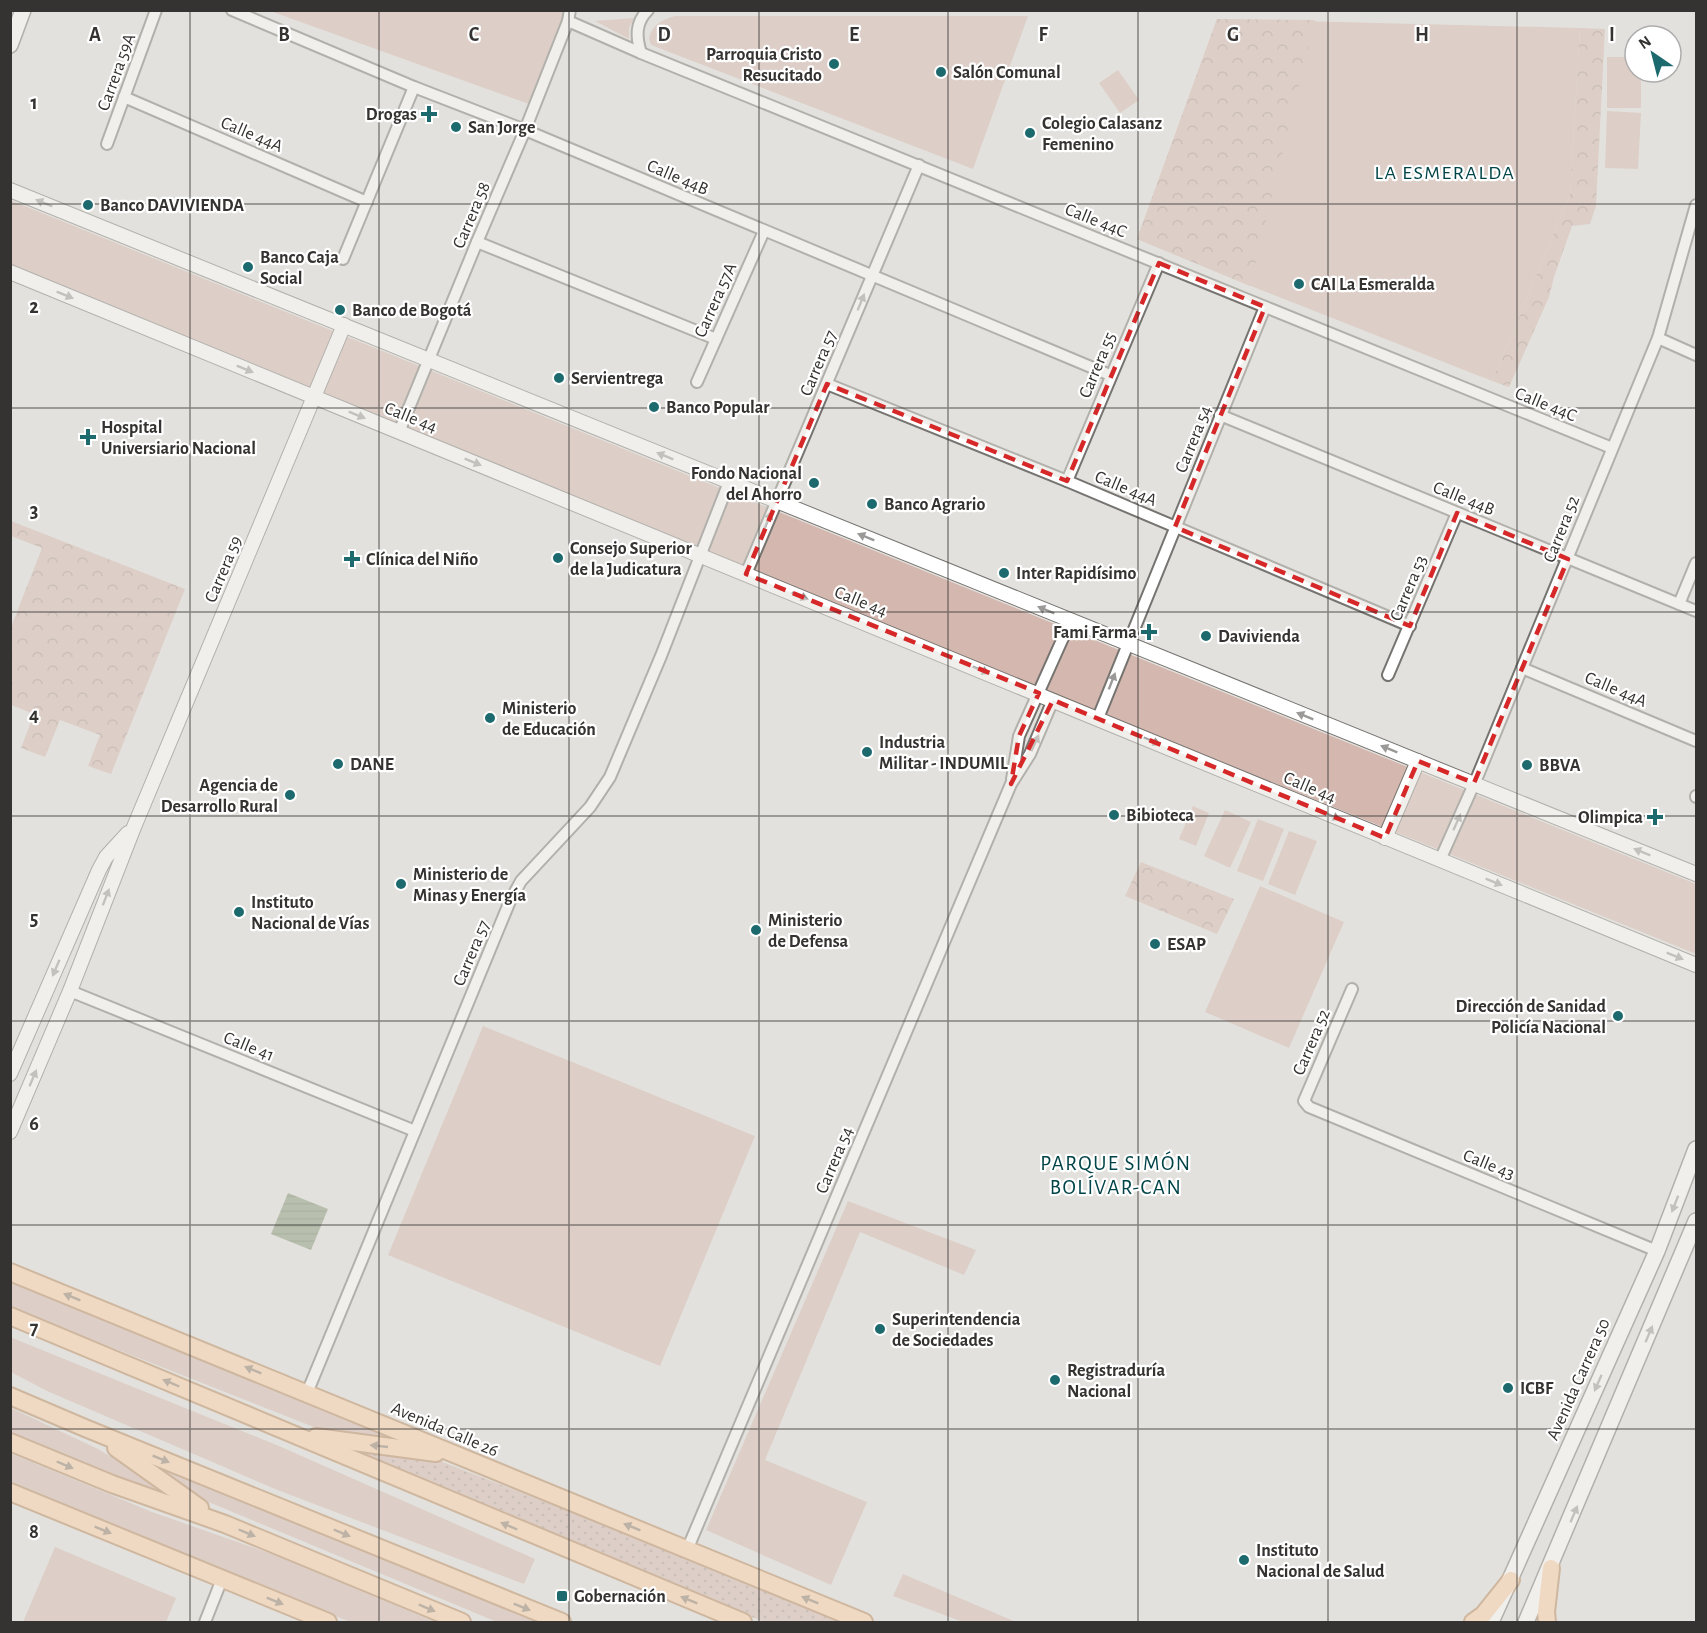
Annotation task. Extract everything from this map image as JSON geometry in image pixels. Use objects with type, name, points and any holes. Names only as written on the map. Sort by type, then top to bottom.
[{"type":"main road","points":[[10,45],[23,10]]},
{"type":"main road","name":"Avenida Carrera 50","points":[[1491,1623],[1657,1251],[1696,1149]]},
{"type":"main road","points":[[1526,1623],[1696,1221]]},
{"type":"main road","name":"Avenida Calle 26","points":[[10,1272],[307,1392],[864,1623]]},
{"type":"main road","points":[[10,1316],[743,1623]]},
{"type":"main road","points":[[10,1396],[562,1623]]},
{"type":"main road","points":[[85,1428],[225,1524]]},
{"type":"main road","points":[[283,1430],[330,1439],[458,1456]]},
{"type":"main road","points":[[10,1442],[112,1484],[225,1524],[462,1623]]},
{"type":"main road","points":[[10,1492],[328,1623]]},
{"type":"main road","points":[[1548,1623],[1546,1612],[1551,1568]]},
{"type":"main road","points":[[1473,1623],[1483,1615],[1511,1580]]},
{"type":"street","name":"Carrera 59A","points":[[107,144],[156,10]]},
{"type":"street","name":"Calle 44B","points":[[232,10],[1110,375]]},
{"type":"street","points":[[641,53],[637,40],[638,27],[648,10]]},
{"type":"street","name":"Calle 44C","points":[[569,16],[641,53],[1612,448]]},
{"type":"street","name":"Carrera 58","points":[[399,432],[525,130],[569,16]]},
{"type":"street","points":[[343,259],[414,87]]},
{"type":"street","name":"Calle 44A","points":[[124,98],[367,201]]},
{"type":"street","name":"Carrera 57","points":[[746,574],[919,165]]},
{"type":"street","points":[[10,190],[1696,874]]},
{"type":"street","name":"Carrera 52","points":[[1440,860],[1659,338],[1696,205]]},
{"type":"street","name":"Carrera 57A","points":[[697,381],[764,231]]},
{"type":"street","points":[[477,242],[716,339]]},
{"type":"street","name":"Carrera 55","points":[[1067,481],[1159,263]]},
{"type":"street","name":"Calle 44","points":[[10,272],[1039,693],[1696,965]]},
{"type":"street","name":"Carrera 54","points":[[1098,718],[1265,307]]},
{"type":"street","name":"Carrera 59","points":[[10,1132],[70,991],[134,827],[344,325]]},
{"type":"street","points":[[1659,338],[1696,355]]},
{"type":"street","name":"Calle 44A","points":[[827,384],[1067,481],[1410,626]]},
{"type":"street","name":"Calle 44B","points":[[1220,415],[1696,611]]},
{"type":"street","name":"Carrera 57","points":[[307,1392],[516,891],[521,881],[590,807],[610,777],[661,656],[729,482]]},
{"type":"street","name":"Carrera 53","points":[[1388,675],[1457,513]]},
{"type":"street","points":[[1679,604],[1696,563]]},
{"type":"street","name":"Carrera 54","points":[[1011,784],[1019,736],[1071,620]]},
{"type":"street","name":"Calle 44A","points":[[1522,668],[1696,741]]},
{"type":"street","name":"Carrera 54","points":[[687,1550],[1011,784],[1030,754],[1053,700]]},
{"type":"street","points":[[1385,838],[1418,761]]},
{"type":"street","name":"Carrera 59","points":[[10,1074],[99,870],[106,857],[134,827]]},
{"type":"street","name":"Carrera 52","points":[[1309,1107],[1304,1101],[1352,989]]},
{"type":"street","name":"Calle 41","points":[[70,991],[415,1131]]},
{"type":"street","name":"Calle 43","points":[[1309,1107],[1657,1251]]},
{"type":"street","points":[[205,1623],[222,1579]]},
{"type":"highlighted area","points":[[1159,263],[1265,307],[1175,527],[1410,626],[1457,513],[1568,559],[1474,783],[1418,761],[1385,838],[1053,700],[1011,784],[1019,736],[1039,693],[746,574],[827,384],[1067,481]]},
{"type":"green space","points":[[564,10],[564,19],[529,104],[270,11]]},
{"type":"green space","points":[[675,16],[1028,16],[973,169],[651,45],[649,39],[652,30],[662,21]]},
{"type":"green space","points":[[634,18],[629,28],[629,39],[595,21]]},
{"type":"green space","points":[[1217,19],[1580,28],[1570,195],[1492,381],[1137,239]]},
{"type":"green space","points":[[1217,19],[1315,20],[1250,286],[1137,239]]},
{"type":"green space","points":[[1580,28],[1605,29],[1596,206],[1590,224],[1572,226],[1549,297],[1509,387],[1492,381],[1570,195]]},
{"type":"green space","points":[[1607,57],[1623,57],[1623,84],[1641,84],[1641,108],[1607,108]]},
{"type":"green space","points":[[1118,70],[1139,100],[1120,113],[1099,83]]},
{"type":"green space","points":[[1607,111],[1641,113],[1638,169],[1605,168]]},
{"type":"green space","points":[[10,200],[1696,884],[1696,954],[1136,727],[11,264]]},
{"type":"green space","points":[[11,521],[185,589],[111,774],[88,766],[100,735],[60,720],[45,757],[21,748],[34,714],[11,705],[11,627],[42,548],[11,536]]},
{"type":"green space","points":[[1193,806],[1209,813],[1196,846],[1179,839]]},
{"type":"green space","points":[[1225,810],[1251,822],[1230,868],[1204,856]]},
{"type":"green space","points":[[1258,819],[1284,829],[1263,881],[1237,871]]},
{"type":"green space","points":[[1289,831],[1317,841],[1295,895],[1268,884]]},
{"type":"green space","points":[[1141,862],[1234,899],[1217,934],[1125,896]]},
{"type":"green space","points":[[1260,886],[1344,922],[1289,1048],[1205,1012]]},
{"type":"green space","points":[[483,1026],[755,1136],[660,1366],[388,1255]]},
{"type":"green space","points":[[848,1201],[976,1250],[964,1275],[860,1232],[765,1460],[867,1502],[831,1585],[706,1530]]},
{"type":"green space","points":[[10,1282],[395,1440],[334,1435],[30,1315],[11,1307]]},
{"type":"green space","points":[[10,1337],[279,1446],[535,1559],[524,1584],[275,1489],[47,1391],[11,1372]]},
{"type":"green space","points":[[11,1408],[96,1448],[142,1475],[163,1496],[11,1433]]},
{"type":"green space","points":[[345,1449],[435,1459],[655,1545],[839,1622],[764,1622]]},
{"type":"green space","points":[[10,1453],[152,1512],[289,1560],[435,1622],[350,1622],[11,1484]]},
{"type":"green space","points":[[147,1459],[545,1622],[497,1622],[187,1493]]},
{"type":"green space","points":[[55,1547],[176,1598],[166,1622],[23,1622]]},
{"type":"green space","points":[[903,1574],[1016,1622],[963,1622],[893,1596]]},
{"type":"shaded area","points":[[288,1193],[328,1209],[311,1250],[271,1234]]},
{"type":"place","name":"Parroquia Cristo Resucitado","points":[[834,64]]},
{"type":"place","name":"Salón Comunal","points":[[941,72]]},
{"type":"place","name":"Drogas","points":[[429,114]]},
{"type":"place","name":"San Jorge","points":[[456,127]]},
{"type":"place","name":"Colegio Calasanz Femenino","points":[[1030,133]]},
{"type":"place","name":"Banco DAVIVIENDA","points":[[88,205]]},
{"type":"place","name":"Banco Caja Social","points":[[248,267]]},
{"type":"place","name":"CAI La Esmeralda","points":[[1299,284]]},
{"type":"place","name":"Banco de Bogotá","points":[[340,310]]},
{"type":"place","name":"Servientrega","points":[[559,378]]},
{"type":"place","name":"Banco Popular","points":[[654,407]]},
{"type":"place","name":"Hospital Universiario Nacional","points":[[88,437]]},
{"type":"place","name":"Fondo Nacional del Ahorro","points":[[814,483]]},
{"type":"place","name":"Banco Agrario","points":[[872,504]]},
{"type":"place","name":"Consejo Superior de la Judicatura","points":[[558,558]]},
{"type":"place","name":"Clínica del Niño","points":[[352,559]]},
{"type":"place","name":"Inter Rapidísimo","points":[[1004,573]]},
{"type":"place","name":"Fami Farma","points":[[1149,632]]},
{"type":"place","name":"Davivienda","points":[[1206,636]]},
{"type":"place","name":"Ministerio de Educación","points":[[490,718]]},
{"type":"place","name":"Industria Militar - INDUMIL","points":[[867,752]]},
{"type":"place","name":"DANE","points":[[338,764]]},
{"type":"place","name":"BBVA","points":[[1527,765]]},
{"type":"place","name":"Agencia de Desarrollo Rural","points":[[290,795]]},
{"type":"place","name":"Bibioteca","points":[[1114,815]]},
{"type":"place","name":"Olimpica","points":[[1655,817]]},
{"type":"place","name":"Ministerio de Minas y Energía","points":[[401,884]]},
{"type":"place","name":"Instituto Nacional de Vías","points":[[239,912]]},
{"type":"place","name":"Ministerio de Defensa","points":[[756,930]]},
{"type":"place","name":"ESAP","points":[[1155,944]]},
{"type":"place","name":"Dirección de Sanidad Policía Nacional","points":[[1618,1016]]},
{"type":"place","name":"Superintendencia de Sociedades","points":[[880,1329]]},
{"type":"place","name":"Registraduría Nacional","points":[[1055,1380]]},
{"type":"place","name":"ICBF","points":[[1508,1388]]},
{"type":"place","name":"Instituto Nacional de Salud","points":[[1244,1560]]},
{"type":"place","name":"Gobernación","points":[[562,1596]]},
{"type":"district","name":"LA ESMERALDA","points":[[1445,172]]},
{"type":"district","name":"PARQUE SIMÓN BOLÍVAR-CAN","points":[[1116,1175]]}]
